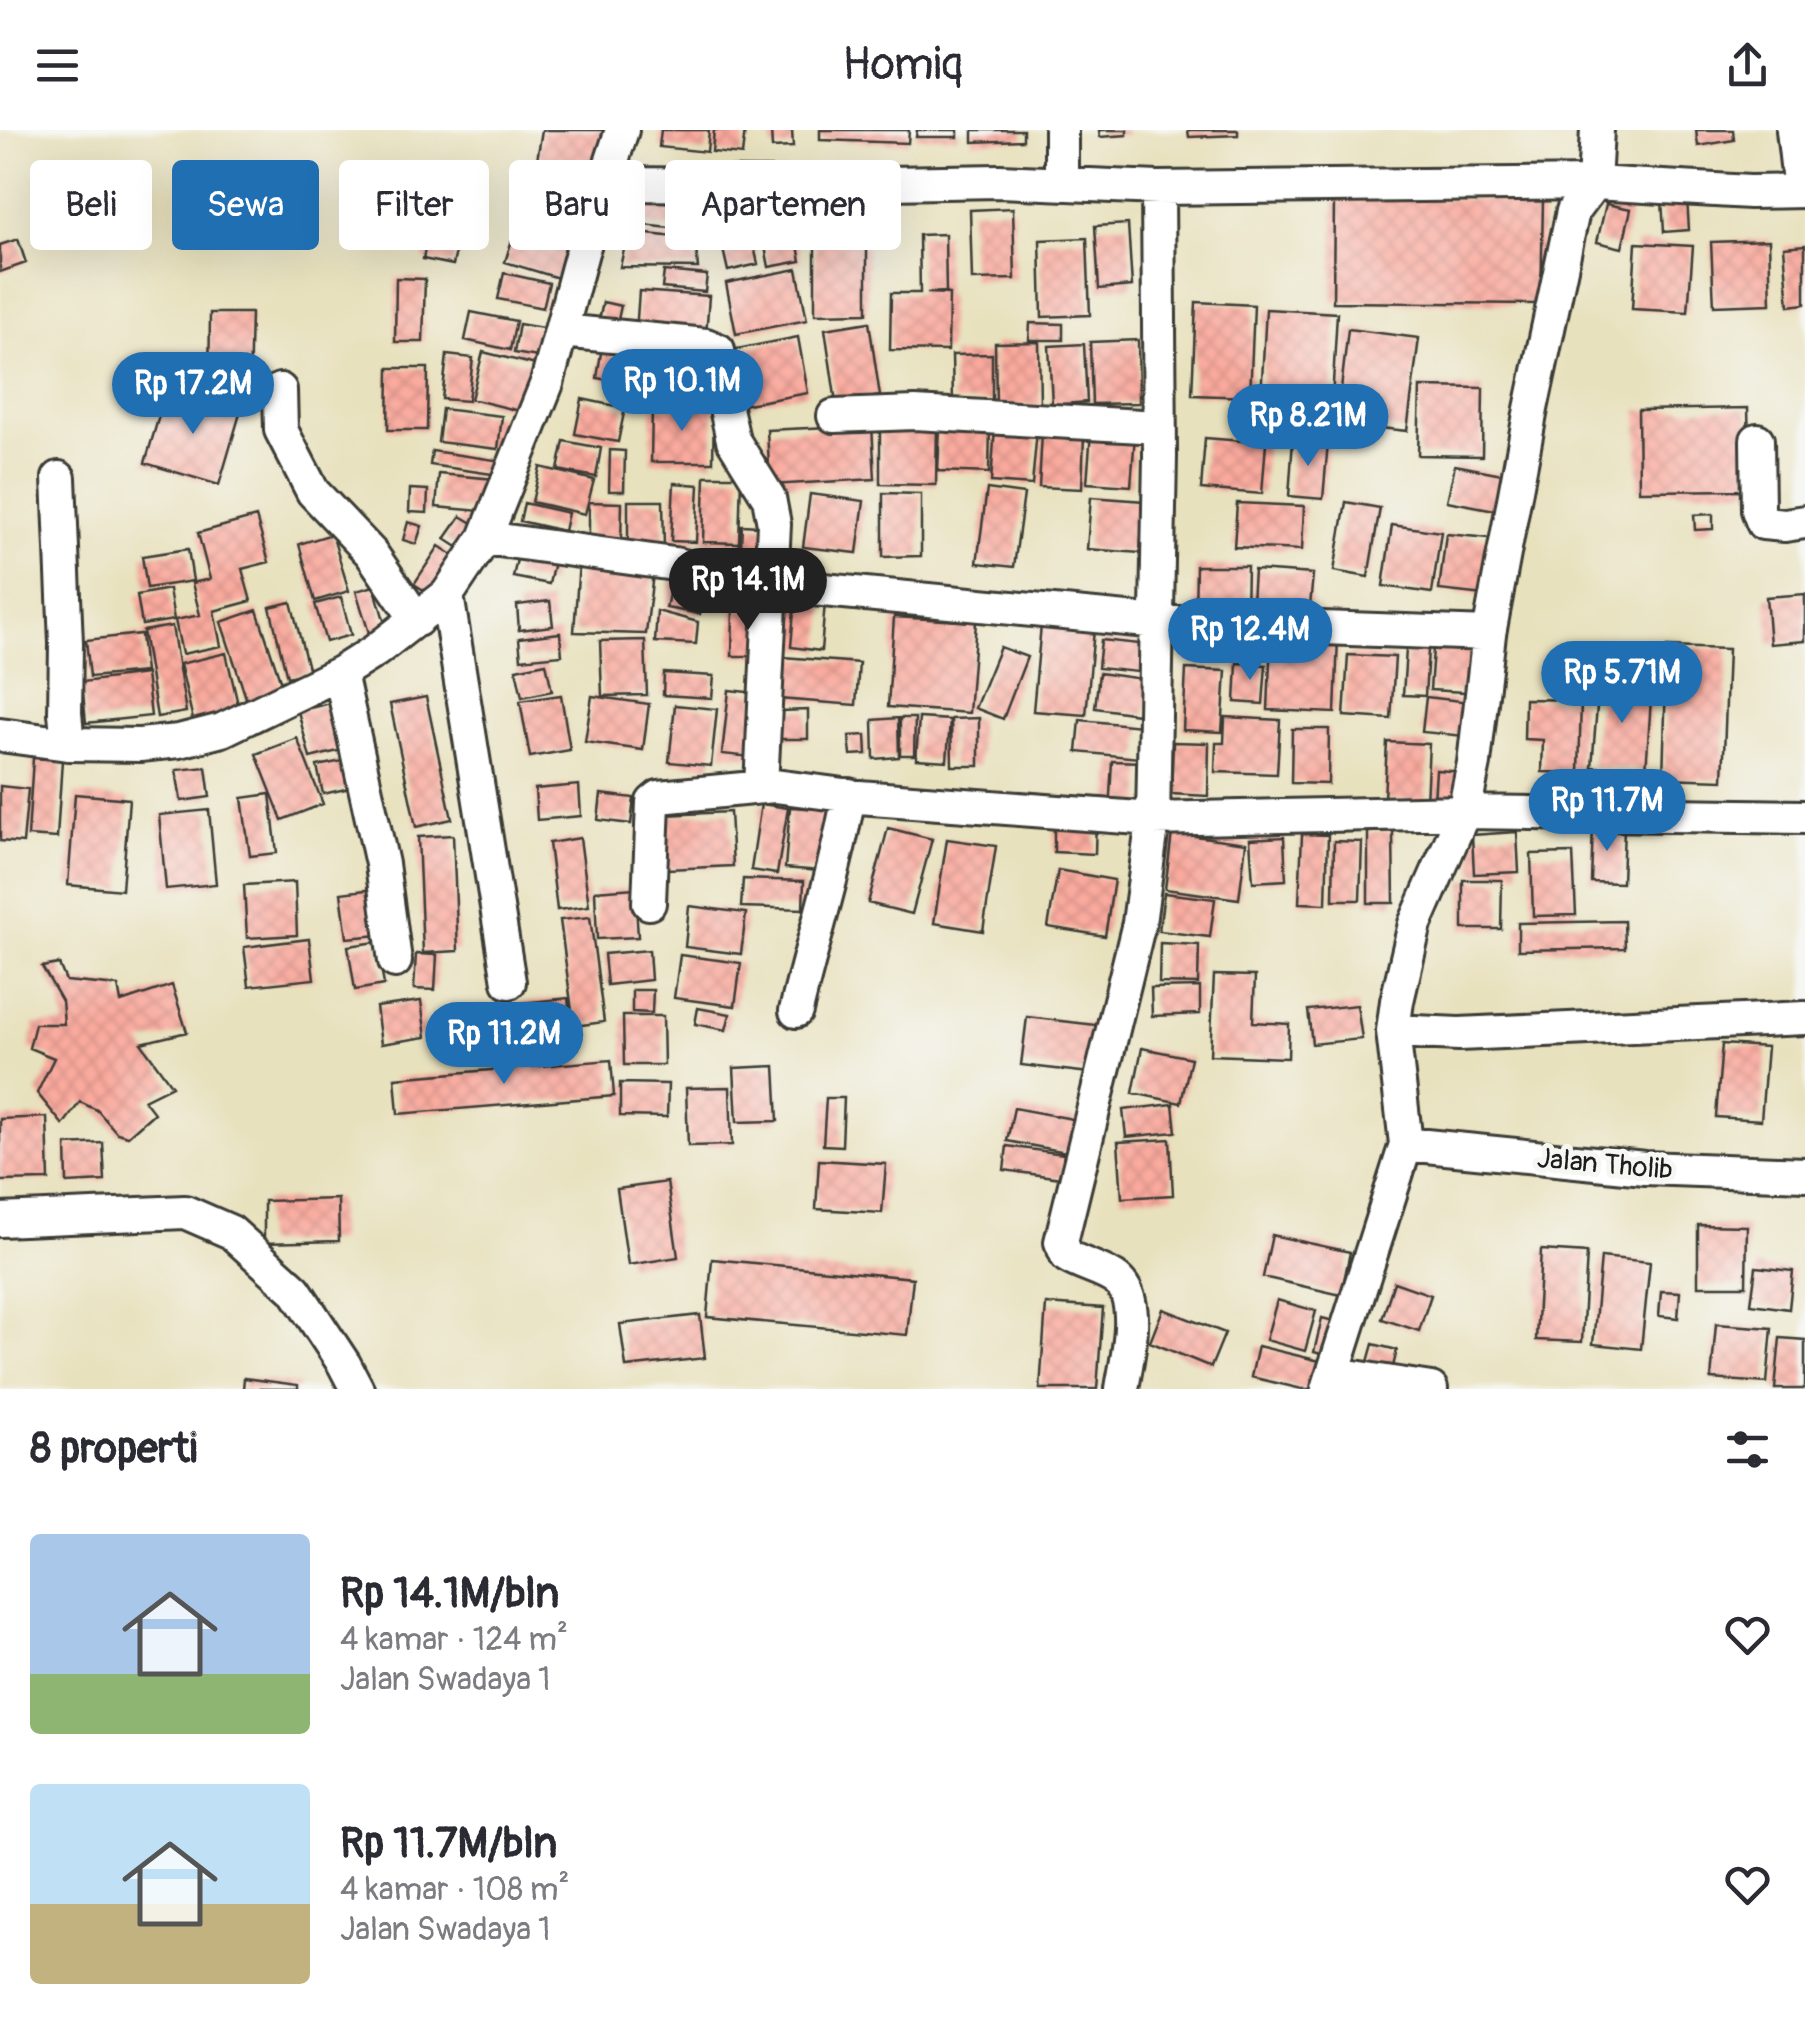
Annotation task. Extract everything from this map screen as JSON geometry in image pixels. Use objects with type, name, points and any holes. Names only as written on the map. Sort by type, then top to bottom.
[{"type":"street","points":[[612,160],[622,130]]},
{"type":"street","points":[[1061,130],[1061,183]]},
{"type":"street","points":[[1431,1389],[1332,1382],[1406,1144],[1393,1030],[1416,924],[1464,812],[1490,634],[1535,391],[1573,211],[1594,183],[1597,130]]},
{"type":"street","points":[[645,184],[1000,181],[1158,188],[1594,183],[1802,191],[1792,130]]},
{"type":"street","points":[[1122,1389],[1132,1327],[1128,1297],[1117,1280],[1067,1256],[1061,1242],[1140,922],[1154,819],[1158,188]]},
{"type":"street","points":[[0,735],[68,744],[140,745],[180,741],[222,730],[340,673],[417,620],[447,595],[484,538],[547,383],[585,250]]},
{"type":"street","points":[[561,331],[706,345],[718,350],[733,440],[770,498],[774,524],[761,786]]},
{"type":"street","points":[[280,390],[281,430],[313,492],[370,553],[417,620]]},
{"type":"street","points":[[834,416],[914,413],[1159,427]]},
{"type":"street","points":[[1757,440],[1758,510],[1763,522],[1805,522]]},
{"type":"street","points":[[60,478],[66,643],[64,713],[68,744]]},
{"type":"street","points":[[484,538],[674,564],[772,585],[1158,622],[1490,634]]},
{"type":"street","points":[[447,595],[509,982]]},
{"type":"street","points":[[340,673],[382,864],[395,960]]},
{"type":"street","points":[[649,902],[653,802],[659,798],[761,786],[1154,819],[1464,812],[1805,817]]},
{"type":"street","points":[[796,1011],[815,931],[832,882],[849,795]]},
{"type":"street","points":[[1393,1030],[1460,1034],[1805,1018]]},
{"type":"street","name":"Jalan Tholib","points":[[1406,1144],[1645,1168],[1805,1174]]},
{"type":"street","points":[[0,1220],[185,1212],[231,1232],[295,1290],[357,1389]]},
{"type":"building","points":[[542,130],[604,130],[599,160],[537,160]]},
{"type":"building","points":[[661,130],[709,130],[707,152],[659,147]]},
{"type":"building","points":[[714,130],[745,130],[742,155],[712,152]]},
{"type":"building","points":[[771,130],[792,130],[793,147],[772,148]]},
{"type":"building","points":[[820,130],[909,130],[908,143],[820,140]]},
{"type":"building","points":[[917,130],[958,130],[958,137],[916,137]]},
{"type":"building","points":[[973,130],[1023,130],[1023,140],[973,142]]},
{"type":"building","points":[[1099,130],[1127,130],[1127,135],[1100,137]]},
{"type":"building","points":[[1188,130],[1238,130],[1238,135],[1189,137]]},
{"type":"building","points":[[1696,130],[1733,130],[1734,140],[1698,146]]},
{"type":"building","points":[[1334,197],[1543,200],[1541,304],[1333,302]]},
{"type":"building","points":[[1687,198],[1689,230],[1664,232],[1662,200]]},
{"type":"building","points":[[645,200],[665,202],[665,227],[645,225]]},
{"type":"building","points":[[1606,204],[1631,209],[1622,248],[1597,242]]},
{"type":"building","points":[[1013,208],[1015,279],[972,280],[970,210]]},
{"type":"building","points":[[1128,224],[1132,286],[1099,289],[1095,226]]},
{"type":"building","points":[[645,234],[665,236],[665,250],[696,250],[698,268],[620,267],[624,250],[645,250]]},
{"type":"building","points":[[945,234],[946,292],[927,293],[949,294],[948,351],[890,350],[891,293],[920,293],[919,235]]},
{"type":"building","points":[[1087,238],[1090,315],[1042,317],[1040,240]]},
{"type":"building","points":[[18,239],[26,263],[0,272],[0,245]]},
{"type":"building","points":[[1769,240],[1771,304],[1714,306],[1711,242]]},
{"type":"building","points":[[1636,243],[1693,246],[1688,312],[1632,309]]},
{"type":"building","points":[[1805,245],[1805,304],[1789,306],[1784,247]]},
{"type":"building","points":[[509,249],[575,250],[565,280],[505,262]]},
{"type":"building","points":[[425,250],[456,250],[453,265],[423,259]]},
{"type":"building","points":[[723,250],[755,250],[758,264],[728,271]]},
{"type":"building","points":[[766,250],[799,250],[801,261],[769,267]]},
{"type":"building","points":[[815,250],[867,250],[867,313],[815,314]]},
{"type":"building","points":[[797,269],[807,320],[736,334],[726,283]]},
{"type":"building","points":[[664,271],[707,275],[705,292],[662,288]]},
{"type":"building","points":[[504,273],[549,283],[543,308],[498,299]]},
{"type":"building","points":[[396,278],[425,279],[423,342],[395,342]]},
{"type":"building","points":[[639,291],[709,296],[706,337],[636,332]]},
{"type":"building","points":[[603,302],[621,306],[615,333],[597,329]]},
{"type":"building","points":[[1196,302],[1254,305],[1250,397],[1192,395]]},
{"type":"building","points":[[1266,309],[1337,313],[1332,401],[1261,397]]},
{"type":"building","points":[[471,312],[516,321],[510,350],[465,340]]},
{"type":"building","points":[[210,313],[251,313],[249,388],[209,388]]},
{"type":"building","points":[[869,322],[880,396],[836,403],[825,329]]},
{"type":"building","points":[[1030,323],[1063,324],[1063,340],[1029,340]]},
{"type":"building","points":[[519,324],[555,330],[550,359],[514,353]]},
{"type":"building","points":[[1348,329],[1419,338],[1407,431],[1337,423]]},
{"type":"building","points":[[798,337],[808,393],[742,405],[732,350]]},
{"type":"building","points":[[603,340],[667,351],[660,390],[597,378]]},
{"type":"building","points":[[1138,340],[1139,403],[1092,404],[1090,342]]},
{"type":"building","points":[[1039,342],[1040,406],[996,406],[995,343]]},
{"type":"building","points":[[1084,344],[1087,402],[1052,405],[1049,346]]},
{"type":"building","points":[[675,349],[718,352],[714,400],[671,397]]},
{"type":"building","points":[[483,352],[544,367],[532,414],[471,399]]},
{"type":"building","points":[[992,354],[992,402],[953,402],[952,355]]},
{"type":"building","points":[[447,355],[473,358],[468,401],[442,399]]},
{"type":"building","points":[[389,368],[428,368],[427,430],[388,430]]},
{"type":"building","points":[[1420,387],[1483,388],[1482,456],[1418,455]]},
{"type":"building","points":[[167,389],[241,410],[219,485],[145,463]]},
{"type":"building","points":[[582,399],[625,408],[618,442],[575,434]]},
{"type":"building","points":[[652,407],[714,407],[713,462],[651,462]]},
{"type":"building","points":[[1748,408],[1750,490],[1639,491],[1638,410]]},
{"type":"building","points":[[442,409],[502,416],[498,449],[438,442]]},
{"type":"building","points":[[880,422],[937,423],[936,485],[880,484]]},
{"type":"building","points":[[872,425],[875,479],[770,485],[767,430]]},
{"type":"building","points":[[940,426],[990,427],[989,473],[938,471]]},
{"type":"building","points":[[995,427],[1037,430],[1032,485],[991,482]]},
{"type":"building","points":[[1091,432],[1135,435],[1131,486],[1087,483]]},
{"type":"building","points":[[1042,433],[1084,435],[1082,489],[1039,487]]},
{"type":"building","points":[[1205,438],[1266,443],[1262,494],[1201,489]]},
{"type":"building","points":[[1293,440],[1328,442],[1323,499],[1289,496]]},
{"type":"building","points":[[564,441],[601,448],[596,477],[558,470]]},
{"type":"building","points":[[610,450],[625,451],[624,491],[609,491]]},
{"type":"building","points":[[432,451],[509,462],[506,476],[430,465]]},
{"type":"building","points":[[1455,465],[1502,474],[1495,510],[1447,501]]},
{"type":"building","points":[[540,467],[594,480],[585,514],[532,502]]},
{"type":"building","points":[[439,474],[495,479],[492,512],[436,507]]},
{"type":"building","points":[[705,476],[741,476],[739,543],[703,542]]},
{"type":"building","points":[[674,483],[699,485],[696,542],[671,541]]},
{"type":"building","points":[[410,489],[428,490],[427,513],[409,512]]},
{"type":"building","points":[[987,489],[1024,494],[1014,567],[977,563]]},
{"type":"building","points":[[883,493],[921,494],[921,556],[883,557]]},
{"type":"building","points":[[810,494],[864,501],[857,553],[803,547]]},
{"type":"building","points":[[1091,497],[1144,501],[1140,553],[1087,549]]},
{"type":"building","points":[[628,501],[663,501],[664,548],[628,548]]},
{"type":"building","points":[[589,502],[622,503],[621,543],[589,543]]},
{"type":"building","points":[[1346,502],[1380,508],[1368,577],[1334,571]]},
{"type":"building","points":[[524,503],[568,513],[564,531],[520,521]]},
{"type":"building","points":[[1237,503],[1304,506],[1302,550],[1234,547]]},
{"type":"building","points":[[1713,514],[1713,529],[1695,530],[1694,515]]},
{"type":"building","points":[[461,516],[481,528],[465,552],[445,539]]},
{"type":"building","points":[[256,517],[269,562],[242,569],[251,601],[214,611],[221,646],[182,654],[175,620],[200,615],[192,583],[210,579],[198,533]]},
{"type":"building","points":[[408,522],[422,526],[416,544],[403,540]]},
{"type":"building","points":[[742,525],[774,527],[773,572],[740,570]]},
{"type":"building","points":[[1392,525],[1441,532],[1432,593],[1383,586]]},
{"type":"building","points":[[332,534],[349,591],[315,601],[299,544]]},
{"type":"building","points":[[1446,534],[1499,539],[1493,596],[1439,590]]},
{"type":"building","points":[[439,546],[462,561],[438,599],[414,584]]},
{"type":"building","points":[[520,546],[556,553],[549,584],[513,577]]},
{"type":"building","points":[[188,549],[193,581],[147,588],[142,556]]},
{"type":"building","points":[[579,562],[654,565],[646,634],[574,632]]},
{"type":"building","points":[[1196,566],[1247,566],[1246,614],[1195,613]]},
{"type":"building","points":[[1254,570],[1313,574],[1310,607],[1252,602]]},
{"type":"building","points":[[672,580],[705,587],[700,614],[666,608]]},
{"type":"building","points":[[374,586],[386,627],[369,633],[356,591]]},
{"type":"building","points":[[169,589],[174,620],[142,625],[137,595]]},
{"type":"building","points":[[1805,594],[1805,641],[1770,644],[1766,597]]},
{"type":"building","points":[[341,597],[351,635],[326,642],[315,604]]},
{"type":"building","points":[[795,599],[825,602],[821,651],[791,647]]},
{"type":"building","points":[[550,601],[553,626],[519,630],[517,605]]},
{"type":"building","points":[[291,602],[309,672],[287,677],[270,607]]},
{"type":"building","points":[[257,610],[283,689],[247,701],[221,622]]},
{"type":"building","points":[[733,610],[763,610],[762,656],[732,656]]},
{"type":"building","points":[[657,611],[698,622],[696,644],[655,642]]},
{"type":"building","points":[[894,617],[976,622],[969,713],[888,707]]},
{"type":"building","points":[[1041,625],[1094,630],[1086,715],[1033,711]]},
{"type":"building","points":[[172,626],[186,712],[157,717],[143,631]]},
{"type":"building","points":[[1185,626],[1243,631],[1241,658],[1183,654]]},
{"type":"building","points":[[560,633],[562,655],[521,659],[519,638]]},
{"type":"building","points":[[141,634],[145,672],[90,677],[86,640]]},
{"type":"building","points":[[1407,634],[1429,635],[1425,696],[1403,695]]},
{"type":"building","points":[[1271,636],[1338,638],[1335,713],[1268,710]]},
{"type":"building","points":[[645,640],[647,695],[602,696],[600,641]]},
{"type":"building","points":[[1101,640],[1150,645],[1147,673],[1098,668]]},
{"type":"building","points":[[1000,647],[1027,657],[1003,719],[975,708]]},
{"type":"building","points":[[1667,647],[1728,649],[1723,780],[1663,778]]},
{"type":"building","points":[[1433,649],[1484,651],[1481,693],[1430,690]]},
{"type":"building","points":[[226,653],[240,713],[194,724],[180,664]]},
{"type":"building","points":[[1348,655],[1395,657],[1391,719],[1344,716]]},
{"type":"building","points":[[783,657],[859,663],[856,705],[779,699]]},
{"type":"building","points":[[546,663],[552,691],[522,697],[516,669]]},
{"type":"building","points":[[1237,663],[1266,665],[1263,704],[1235,702]]},
{"type":"building","points":[[1186,669],[1226,671],[1222,732],[1183,730]]},
{"type":"building","points":[[664,673],[714,676],[712,698],[663,695]]},
{"type":"building","points":[[1099,673],[1150,680],[1145,715],[1095,708]]},
{"type":"building","points":[[146,674],[151,716],[86,723],[82,682]]},
{"type":"building","points":[[1599,682],[1652,685],[1646,771],[1592,767]]},
{"type":"building","points":[[729,690],[757,693],[751,757],[722,754]]},
{"type":"building","points":[[561,695],[570,750],[530,757],[520,701]]},
{"type":"building","points":[[592,696],[649,704],[643,750],[585,742]]},
{"type":"building","points":[[426,697],[452,819],[416,827],[390,704]]},
{"type":"building","points":[[1426,697],[1479,703],[1475,737],[1422,732]]},
{"type":"building","points":[[1525,699],[1581,700],[1579,773],[1542,772],[1543,740],[1524,739]]},
{"type":"building","points":[[338,701],[350,748],[310,758],[298,711]]},
{"type":"building","points":[[675,705],[717,709],[711,766],[669,762]]},
{"type":"building","points":[[808,710],[808,739],[779,739],[779,711]]},
{"type":"building","points":[[1225,717],[1280,720],[1277,774],[1215,772],[1216,743],[1224,743]]},
{"type":"building","points":[[898,718],[899,757],[874,759],[873,720]]},
{"type":"building","points":[[900,718],[915,718],[914,755],[900,755]]},
{"type":"building","points":[[919,718],[950,720],[947,761],[916,759]]},
{"type":"building","points":[[979,718],[979,766],[952,766],[951,719]]},
{"type":"building","points":[[1080,720],[1142,726],[1139,758],[1077,752]]},
{"type":"building","points":[[1292,729],[1329,729],[1328,784],[1291,783]]},
{"type":"building","points":[[866,735],[867,754],[851,755],[849,736]]},
{"type":"building","points":[[297,738],[323,804],[282,820],[256,754]]},
{"type":"building","points":[[1173,742],[1209,743],[1208,796],[1171,794]]},
{"type":"building","points":[[1387,742],[1429,744],[1426,802],[1384,799]]},
{"type":"building","points":[[33,758],[62,760],[57,838],[28,836]]},
{"type":"building","points":[[353,759],[359,786],[323,794],[317,766]]},
{"type":"building","points":[[1112,761],[1143,762],[1141,813],[1109,812]]},
{"type":"building","points":[[206,767],[210,797],[181,801],[176,770]]},
{"type":"building","points":[[1436,770],[1465,772],[1462,805],[1434,802]]},
{"type":"building","points":[[579,785],[581,816],[537,820],[535,789]]},
{"type":"building","points":[[0,786],[28,789],[23,843],[0,841]]},
{"type":"building","points":[[75,794],[129,799],[122,890],[68,885]]},
{"type":"building","points":[[270,794],[277,853],[250,856],[242,798]]},
{"type":"building","points":[[601,794],[634,798],[631,824],[598,820]]},
{"type":"building","points":[[761,804],[788,808],[777,874],[751,870]]},
{"type":"building","points":[[790,807],[840,810],[832,872],[785,868]]},
{"type":"building","points":[[209,810],[216,884],[166,889],[159,815]]},
{"type":"building","points":[[730,812],[733,866],[667,869],[664,815]]},
{"type":"building","points":[[1054,816],[1096,817],[1095,854],[1054,852]]},
{"type":"building","points":[[1593,825],[1624,827],[1622,883],[1591,882]]},
{"type":"building","points":[[888,828],[932,839],[912,914],[868,903]]},
{"type":"building","points":[[1393,831],[1394,903],[1368,903],[1368,832]]},
{"type":"building","points":[[1517,832],[1519,872],[1474,874],[1472,835]]},
{"type":"building","points":[[1172,833],[1246,843],[1239,899],[1165,889]]},
{"type":"building","points":[[1302,834],[1328,835],[1326,904],[1299,903]]},
{"type":"building","points":[[453,835],[458,951],[423,953],[418,837]]},
{"type":"building","points":[[1284,837],[1286,880],[1253,882],[1250,839]]},
{"type":"building","points":[[580,838],[589,906],[557,910],[549,843]]},
{"type":"building","points":[[947,839],[996,846],[983,931],[934,923]]},
{"type":"building","points":[[1334,841],[1362,842],[1360,900],[1333,900]]},
{"type":"building","points":[[1573,853],[1576,915],[1533,916],[1531,854]]},
{"type":"building","points":[[1058,870],[1114,880],[1105,936],[1048,927]]},
{"type":"building","points":[[743,879],[804,881],[803,909],[741,907]]},
{"type":"building","points":[[1463,880],[1502,880],[1501,929],[1463,929]]},
{"type":"building","points":[[295,882],[297,935],[247,938],[244,885]]},
{"type":"building","points":[[635,888],[638,937],[597,939],[595,891]]},
{"type":"building","points":[[374,889],[379,935],[347,938],[341,893]]},
{"type":"building","points":[[1164,893],[1215,899],[1210,937],[1159,931]]},
{"type":"building","points":[[689,906],[746,913],[741,954],[685,947]]},
{"type":"building","points":[[590,917],[604,1022],[574,1026],[560,920]]},
{"type":"building","points":[[1624,921],[1625,948],[1518,950],[1518,923]]},
{"type":"building","points":[[309,939],[314,979],[249,986],[244,947]]},
{"type":"building","points":[[377,942],[384,985],[355,990],[348,946]]},
{"type":"building","points":[[1160,943],[1199,945],[1198,984],[1159,983]]},
{"type":"building","points":[[649,950],[651,980],[607,985],[604,954]]},
{"type":"building","points":[[416,954],[437,955],[435,990],[414,989]]},
{"type":"building","points":[[680,955],[741,963],[735,1006],[674,998]]},
{"type":"building","points":[[59,964],[66,981],[118,986],[121,1002],[172,985],[187,1032],[141,1043],[172,1086],[144,1100],[154,1113],[128,1136],[117,1133],[97,1110],[80,1102],[63,1125],[37,1093],[54,1058],[29,1048],[35,1024],[64,1024],[62,1001],[42,967]]},
{"type":"building","points":[[1214,975],[1255,976],[1253,1022],[1289,1024],[1288,1058],[1210,1055]]},
{"type":"building","points":[[1200,987],[1200,1014],[1152,1016],[1151,988]]},
{"type":"building","points":[[632,990],[653,990],[652,1013],[632,1012]]},
{"type":"building","points":[[568,998],[572,1034],[458,1045],[455,1010]]},
{"type":"building","points":[[421,1001],[426,1037],[381,1044],[376,1007]]},
{"type":"building","points":[[1357,1005],[1362,1039],[1312,1044],[1308,1010]]},
{"type":"building","points":[[698,1008],[730,1014],[726,1030],[695,1024]]},
{"type":"building","points":[[623,1016],[663,1016],[664,1065],[624,1065]]},
{"type":"building","points":[[1027,1017],[1096,1025],[1090,1073],[1021,1065]]},
{"type":"building","points":[[1722,1044],[1767,1047],[1761,1120],[1716,1117]]},
{"type":"building","points":[[1142,1048],[1191,1058],[1181,1103],[1133,1093]]},
{"type":"building","points":[[611,1060],[614,1096],[398,1114],[395,1078]]},
{"type":"building","points":[[775,1066],[778,1121],[737,1122],[734,1068]]},
{"type":"building","points":[[620,1083],[668,1084],[667,1117],[620,1116]]},
{"type":"building","points":[[730,1087],[732,1145],[688,1146],[686,1088]]},
{"type":"building","points":[[826,1098],[844,1098],[842,1146],[823,1145]]},
{"type":"building","points":[[1173,1104],[1176,1132],[1126,1137],[1123,1110]]},
{"type":"building","points":[[1014,1108],[1083,1121],[1077,1154],[1007,1141]]},
{"type":"building","points":[[47,1117],[49,1180],[0,1181],[0,1119]]},
{"type":"building","points":[[1170,1139],[1173,1195],[1122,1198],[1118,1142]]},
{"type":"building","points":[[103,1143],[105,1181],[67,1183],[66,1145]]},
{"type":"building","points":[[1007,1146],[1064,1154],[1061,1178],[1004,1170]]},
{"type":"building","points":[[819,1160],[886,1164],[882,1213],[816,1209]]},
{"type":"building","points":[[667,1182],[678,1257],[628,1265],[617,1189]]},
{"type":"building","points":[[338,1199],[339,1241],[264,1243],[264,1201]]},
{"type":"building","points":[[1698,1225],[1747,1226],[1746,1286],[1698,1286]]},
{"type":"building","points":[[1272,1235],[1350,1252],[1341,1295],[1263,1277]]},
{"type":"building","points":[[1541,1250],[1587,1253],[1582,1342],[1536,1340]]},
{"type":"building","points":[[1601,1257],[1650,1262],[1641,1349],[1593,1344]]},
{"type":"building","points":[[712,1259],[913,1278],[907,1335],[707,1317]]},
{"type":"building","points":[[1756,1267],[1793,1271],[1789,1309],[1751,1304]]},
{"type":"building","points":[[1394,1282],[1431,1295],[1419,1331],[1382,1319]]},
{"type":"building","points":[[1661,1291],[1680,1292],[1678,1318],[1659,1316]]},
{"type":"building","points":[[1277,1300],[1316,1311],[1305,1351],[1266,1340]]},
{"type":"building","points":[[1046,1304],[1103,1308],[1097,1389],[1040,1389]]},
{"type":"building","points":[[1163,1309],[1225,1333],[1211,1367],[1150,1342]]},
{"type":"building","points":[[700,1315],[705,1358],[626,1367],[620,1324]]},
{"type":"building","points":[[1322,1318],[1337,1322],[1329,1356],[1314,1352]]},
{"type":"building","points":[[1716,1324],[1772,1328],[1767,1383],[1711,1379]]},
{"type":"building","points":[[1780,1338],[1805,1340],[1805,1389],[1775,1389]]},
{"type":"building","points":[[1373,1344],[1397,1350],[1391,1375],[1366,1369]]},
{"type":"building","points":[[1258,1346],[1324,1362],[1317,1389],[1251,1377]]},
{"type":"building","points":[[244,1378],[298,1385],[298,1389],[243,1389]]}]
